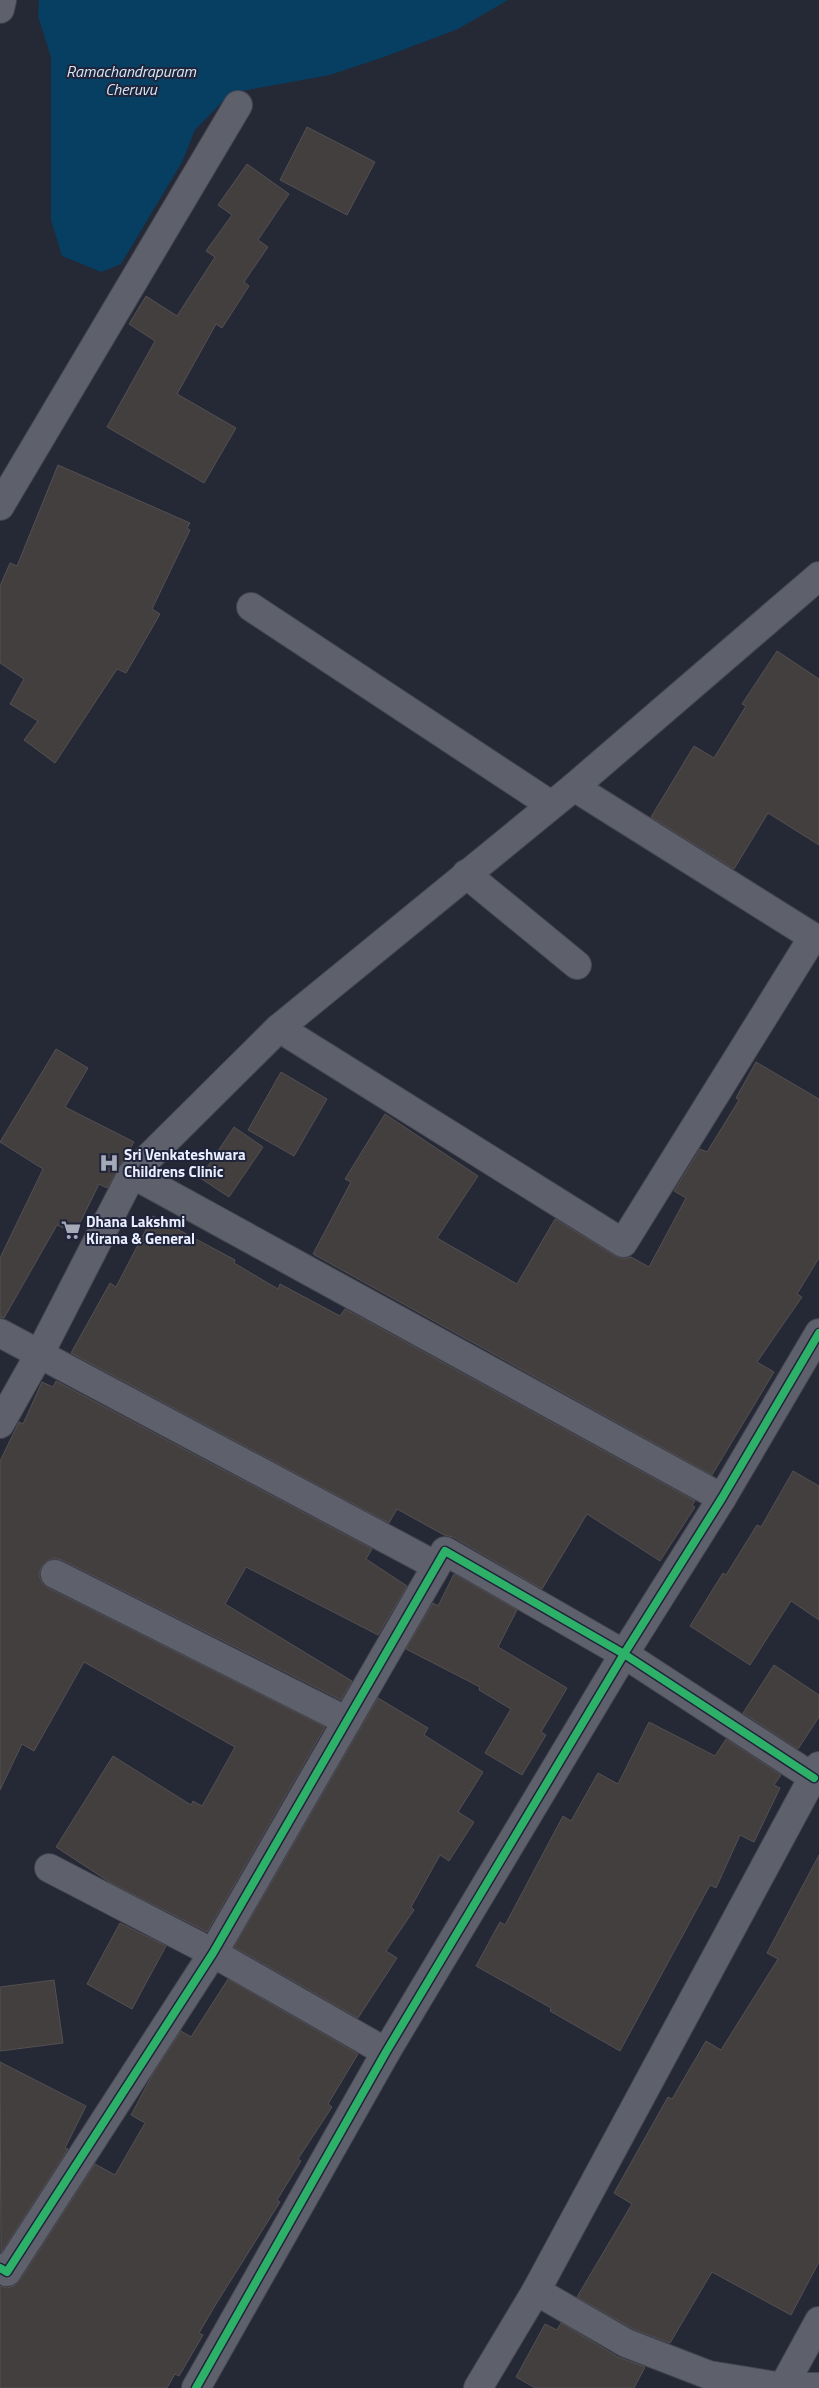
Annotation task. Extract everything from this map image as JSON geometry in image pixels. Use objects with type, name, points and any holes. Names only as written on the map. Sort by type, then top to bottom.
[{"type":"street","points":[[0,9],[2,0]]},
{"type":"street","points":[[0,506],[238,105]]},
{"type":"street","points":[[0,1424],[40,1353],[132,1174],[279,1028],[574,787],[815,584]]},
{"type":"street","points":[[251,608],[551,805]]},
{"type":"street","points":[[279,1028],[623,1243],[813,936],[574,787]]},
{"type":"street","points":[[466,874],[577,965]]},
{"type":"street","points":[[132,1174],[722,1498]]},
{"type":"street","points":[[0,1333],[436,1565]]},
{"type":"street","points":[[196,2388],[386,2052],[624,1654],[722,1498],[819,1333]]},
{"type":"street","points":[[0,2268],[8,2272],[213,1953],[445,1551],[624,1654],[816,1772],[536,2291],[478,2388]]},
{"type":"street","points":[[55,1574],[347,1721]]},
{"type":"street","points":[[49,1868],[213,1953],[386,2052]]},
{"type":"street","points":[[536,2291],[626,2343],[710,2375],[782,2387],[819,2388]]},
{"type":"street","points":[[782,2387],[819,2321]]},
{"type":"water","name":"Ramachandrapuram Cheruvu","points":[[39,0],[508,0],[458,29],[384,57],[330,75],[231,93],[195,130],[182,162],[121,264],[101,272],[62,256],[51,220],[51,57],[38,16]]},
{"type":"building","points":[[307,127],[375,162],[347,215],[280,180]]},
{"type":"building","points":[[247,164],[289,194],[258,240],[268,247],[244,282],[249,286],[222,328],[216,324],[177,394],[236,428],[204,483],[107,427],[155,341],[129,324],[146,296],[177,316],[215,257],[206,251],[232,215],[218,205]]},
{"type":"building","points":[[58,465],[190,523],[187,528],[190,530],[152,609],[160,614],[126,673],[117,669],[55,763],[24,740],[38,721],[10,704],[24,679],[0,663],[0,586],[10,563],[17,566]]},
{"type":"building","points":[[777,651],[819,679],[819,845],[768,813],[734,869],[651,817],[694,746],[714,758],[746,706],[742,704]]},
{"type":"building","points":[[56,1049],[88,1068],[65,1107],[134,1142],[107,1188],[99,1184],[75,1233],[57,1225],[4,1318],[0,1317],[0,1258],[43,1169],[0,1142]]},
{"type":"building","points":[[756,1062],[819,1099],[819,1258],[797,1294],[802,1297],[757,1362],[774,1372],[712,1475],[313,1254],[351,1182],[345,1179],[385,1114],[478,1176],[437,1238],[517,1284],[555,1219],[615,1256],[623,1259],[631,1257],[649,1267],[686,1198],[674,1191],[700,1149],[707,1152],[739,1100],[736,1098]]},
{"type":"building","points":[[281,1072],[327,1099],[294,1156],[248,1130]]},
{"type":"building","points":[[234,1127],[263,1147],[229,1197],[200,1178]]},
{"type":"building","points":[[153,1216],[235,1260],[234,1263],[278,1289],[280,1284],[340,1316],[345,1309],[695,1501],[692,1505],[695,1507],[660,1561],[587,1514],[542,1589],[453,1537],[444,1535],[397,1509],[389,1523],[71,1353],[110,1283],[116,1287]]},
{"type":"building","points":[[56,1381],[372,1549],[366,1559],[407,1586],[378,1635],[246,1567],[225,1604],[352,1681],[341,1700],[62,1560],[54,1558],[47,1561],[41,1567],[39,1575],[42,1583],[48,1588],[325,1727],[207,1932],[111,1883],[56,1847],[113,1756],[191,1805],[193,1801],[202,1806],[235,1747],[84,1662],[34,1751],[22,1744],[0,1790],[0,1461],[19,1422],[23,1424],[42,1382],[53,1387]]},
{"type":"building","points":[[793,1471],[819,1486],[819,1620],[791,1601],[750,1665],[690,1626],[723,1573],[726,1575],[757,1525],[761,1527]]},
{"type":"building","points":[[454,1574],[517,1610],[498,1647],[567,1688],[541,1732],[546,1735],[522,1775],[485,1753],[511,1709],[479,1690],[480,1687],[406,1649],[433,1603],[438,1606]]},
{"type":"building","points":[[774,1665],[819,1695],[819,1717],[798,1749],[743,1713]]},
{"type":"building","points":[[378,1698],[428,1728],[424,1735],[483,1772],[458,1812],[474,1822],[449,1861],[440,1855],[411,1907],[414,1910],[386,1951],[397,1958],[358,2018],[234,1947]]},
{"type":"building","points":[[649,1722],[715,1756],[726,1739],[781,1775],[774,1785],[780,1788],[754,1842],[740,1835],[716,1888],[710,1885],[620,2051],[550,2011],[551,2008],[476,1966],[500,1922],[505,1925],[563,1816],[571,1821],[598,1773],[618,1784]]},
{"type":"building","points":[[819,1855],[819,2262],[791,2315],[712,2272],[670,2343],[633,2329],[577,2297],[632,2204],[614,2193],[668,2097],[672,2099],[706,2041],[721,2050],[778,1959],[767,1953]]},
{"type":"building","points":[[120,1923],[166,1946],[132,2009],[87,1984]]},
{"type":"building","points":[[228,1979],[358,2054],[328,2104],[332,2107],[298,2159],[301,2161],[277,2200],[280,2202],[199,2333],[203,2335],[179,2376],[175,2374],[167,2388],[0,2388],[0,2286],[7,2288],[14,2286],[20,2280],[95,2164],[115,2175],[145,2123],[131,2115],[154,2072],[181,2031],[191,2037]]},
{"type":"building","points":[[54,1980],[63,2043],[0,2051],[0,1987]]},
{"type":"building","points":[[0,2062],[86,2106],[65,2148],[68,2149],[1,2253]]},
{"type":"building","points":[[561,2323],[618,2357],[645,2367],[634,2388],[535,2388],[516,2377],[545,2324],[557,2330]]},
{"type":"cycle path","points":[[196,2388],[386,2052],[624,1654],[722,1498],[819,1333]]},
{"type":"cycle path","points":[[0,2268],[7,2272],[213,1953],[445,1551],[624,1654],[814,1778]]},
{"type":"place","name":"Sri Venkateshwara Childrens Clinic","points":[[109,1163]]},
{"type":"place","name":"Dhana Lakshmi Kirana & General","points":[[71,1230]]}]
